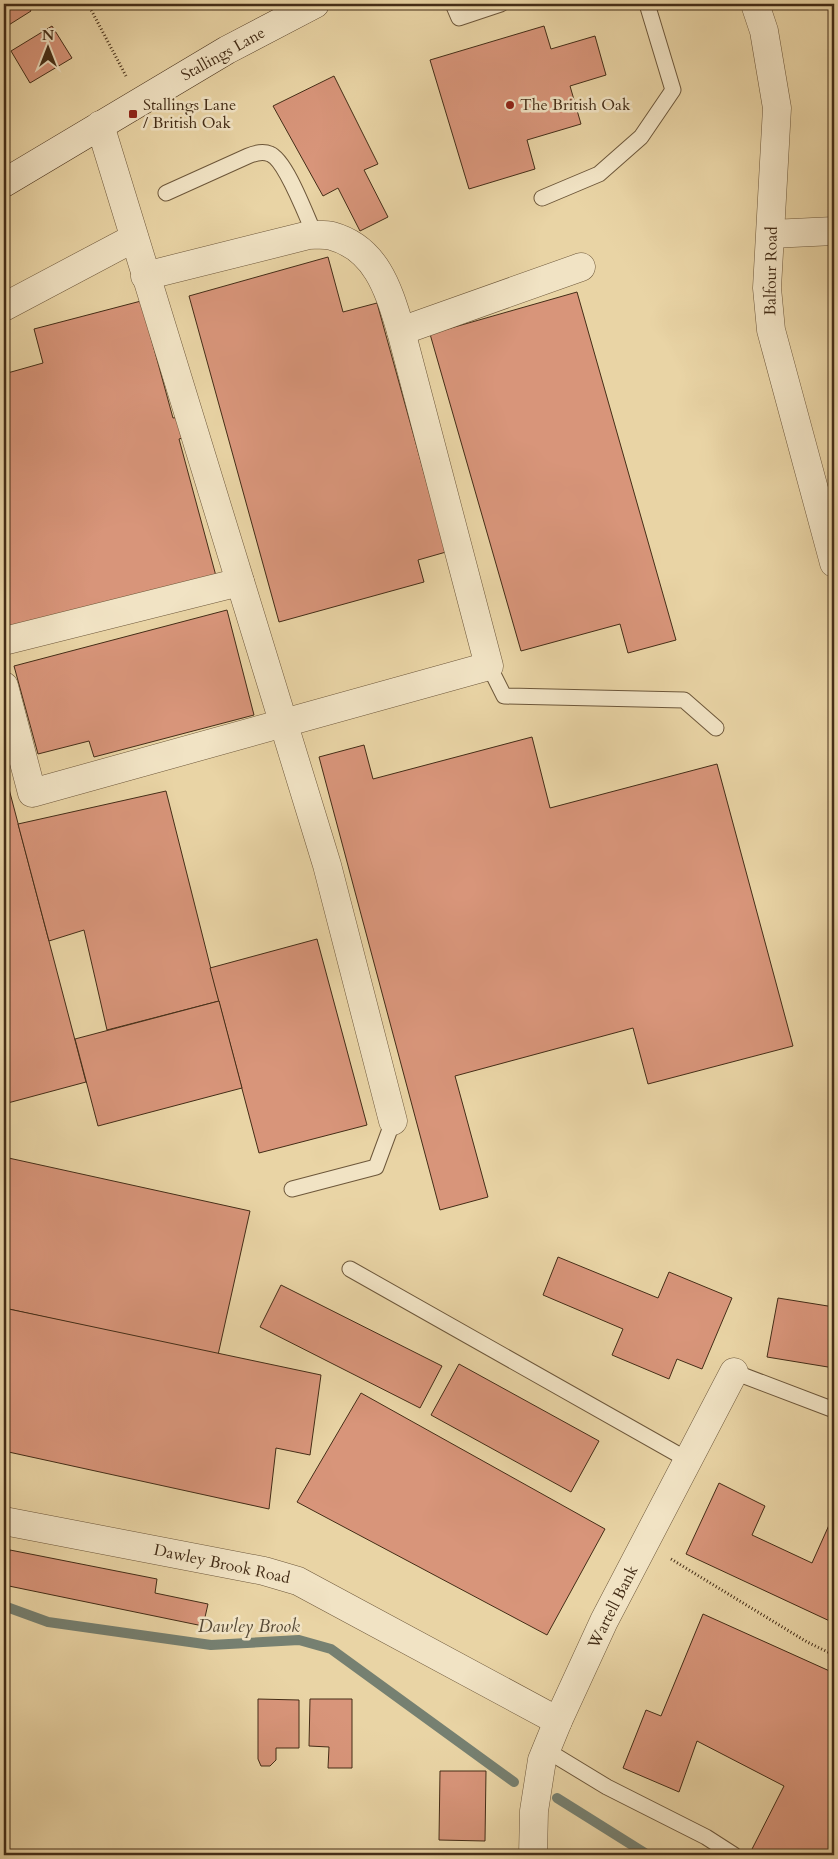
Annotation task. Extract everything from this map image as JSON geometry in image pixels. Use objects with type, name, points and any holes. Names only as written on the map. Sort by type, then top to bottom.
[{"type":"street","name":"Stallings Lane","points":[[4,184],[227,50],[315,4]]},
{"type":"street","name":"Balfour Road","points":[[755,4],[764,31],[777,108],[768,288],[771,330],[834,563]]},
{"type":"street","points":[[100,125],[327,864],[393,1121]]},
{"type":"street","points":[[771,234],[834,231]]},
{"type":"street","points":[[4,686],[32,793],[489,666],[401,332],[384,280],[372,262],[359,250],[331,235],[309,235],[145,276]]},
{"type":"street","points":[[4,307],[134,238]]},
{"type":"street","points":[[401,332],[581,267]]},
{"type":"street","points":[[4,641],[240,582]]},
{"type":"street","name":"Wartell Bank","points":[[534,1855],[534,1811],[542,1760],[558,1720],[604,1621],[734,1372]]},
{"type":"street","name":"Dawley Brook Road","points":[[4,1521],[264,1571],[298,1581],[558,1720]]},
{"type":"lane","points":[[453,4],[459,18],[501,4]]},
{"type":"lane","points":[[542,198],[599,174],[641,137],[673,90],[647,4]]},
{"type":"lane","points":[[166,193],[258,152],[267,153],[278,159],[287,173],[315,235]]},
{"type":"lane","points":[[489,666],[504,696],[684,700],[716,728]]},
{"type":"lane","points":[[292,1189],[376,1167],[393,1121]]},
{"type":"lane","points":[[350,1270],[688,1460]]},
{"type":"lane","points":[[734,1372],[834,1410]]},
{"type":"lane","points":[[546,1750],[607,1787],[706,1837],[734,1855]]},
{"type":"path","points":[[88,4],[129,81]]},
{"type":"path","points":[[645,1543],[807,1642],[834,1654]]},
{"type":"building","points":[[4,4],[27,4],[31,11],[4,28]]},
{"type":"building","points":[[52,26],[72,58],[30,83],[11,51]]},
{"type":"building","name":"The British Oak","points":[[544,26],[551,49],[595,36],[606,75],[570,86],[581,124],[527,140],[535,169],[469,189],[430,60]]},
{"type":"building","points":[[334,76],[378,164],[364,170],[388,217],[360,231],[338,188],[323,196],[273,106]]},
{"type":"building","points":[[328,257],[343,312],[377,303],[446,552],[418,560],[424,582],[279,622],[189,296]]},
{"type":"building","points":[[577,292],[676,640],[628,653],[620,624],[521,651],[430,334]]},
{"type":"building","points":[[141,301],[173,418],[181,417],[186,437],[179,439],[216,576],[4,633],[4,374],[43,363],[34,329]]},
{"type":"building","points":[[227,610],[254,715],[94,757],[89,741],[38,754],[14,666]]},
{"type":"building","points":[[532,737],[550,808],[717,764],[793,1046],[648,1084],[633,1028],[455,1076],[488,1197],[440,1210],[319,757],[364,745],[373,779]]},
{"type":"building","points":[[4,770],[86,1082],[4,1104]]},
{"type":"building","points":[[166,791],[219,1001],[107,1030],[84,930],[49,941],[18,824]]},
{"type":"building","points":[[317,939],[367,1125],[259,1153],[210,968]]},
{"type":"building","points":[[219,1001],[242,1088],[98,1126],[75,1039]]},
{"type":"building","points":[[4,1157],[250,1211],[218,1355],[4,1308]]},
{"type":"building","points":[[558,1257],[658,1298],[669,1272],[732,1298],[702,1369],[677,1359],[669,1379],[612,1355],[623,1329],[543,1295]]},
{"type":"building","points":[[281,1285],[442,1366],[420,1408],[260,1327]]},
{"type":"building","points":[[778,1298],[834,1307],[834,1368],[767,1357]]},
{"type":"building","points":[[4,1308],[321,1375],[310,1455],[276,1448],[269,1509],[4,1451]]},
{"type":"building","points":[[459,1364],[599,1441],[571,1492],[431,1415]]},
{"type":"building","points":[[361,1393],[605,1529],[547,1635],[297,1502]]},
{"type":"building","points":[[719,1483],[765,1506],[752,1535],[812,1563],[834,1514],[834,1623],[686,1554]]},
{"type":"building","points":[[10,1550],[157,1579],[155,1593],[208,1604],[203,1626],[4,1585]]},
{"type":"building","points":[[703,1614],[834,1673],[834,1855],[749,1855],[784,1786],[697,1741],[679,1792],[623,1768],[646,1710],[661,1716]]},
{"type":"building","points":[[258,1699],[299,1700],[299,1748],[276,1748],[276,1760],[270,1766],[261,1766],[258,1759]]},
{"type":"building","points":[[310,1699],[352,1699],[352,1768],[328,1768],[329,1747],[309,1746]]},
{"type":"building","points":[[440,1771],[486,1771],[485,1841],[439,1840]]},
{"type":"waterway","name":"Dawley Brook","points":[[4,1606],[48,1622],[211,1645],[299,1640],[331,1649],[514,1782]]},
{"type":"waterway","name":"Dawley Brook","points":[[557,1798],[648,1855]]},
{"type":"place","name":"The British Oak","points":[[510,105]]},
{"type":"place","name":"Stallings Lane / British Oak","points":[[133,114]]}]
